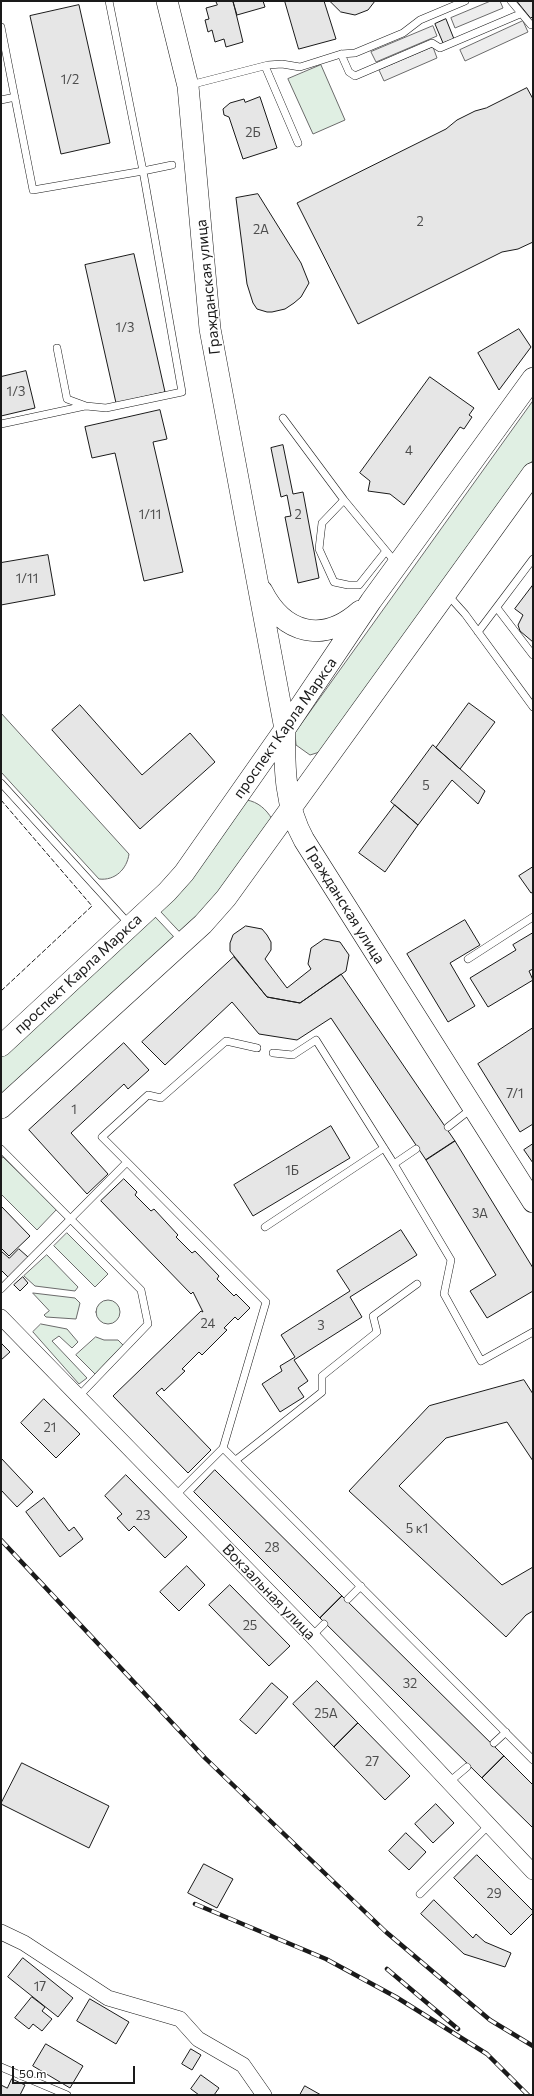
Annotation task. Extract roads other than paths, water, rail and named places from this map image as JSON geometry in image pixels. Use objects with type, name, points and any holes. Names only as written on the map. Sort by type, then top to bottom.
[{"type":"main road","name":"Гражданская улица","points":[[167,1],[188,86],[210,329],[285,729],[284,766],[290,808],[304,840],[533,1202]]},
{"type":"main road","name":"проспект Карла Маркса","points":[[1,1046],[184,874],[285,729],[371,601],[392,558],[533,378]]},
{"type":"main road","points":[[1,1108],[203,924],[226,898],[533,473]]},
{"type":"main road","name":"Гражданская улица","points":[[255,572],[261,589],[272,608],[282,618],[306,630],[323,631],[339,626],[352,618],[371,601]]},
{"type":"street","name":"Вокзальная улица","points":[[1,1317],[312,1636],[488,1826],[533,1872]]},
{"type":"street","points":[[1,1932],[24,1943],[108,1998],[180,2019],[198,2038],[243,2065],[264,2095]]},
{"type":"lane","points":[[57,348],[67,399],[86,406],[106,408],[182,392],[143,171],[109,1]]},
{"type":"lane","points":[[188,86],[265,66],[282,64],[300,67],[341,54],[355,53],[396,36],[420,20],[465,1]]},
{"type":"lane","points":[[510,1],[520,14],[531,25],[533,25]]},
{"type":"lane","points":[[341,54],[349,72],[355,76],[432,43],[440,48],[520,14]]},
{"type":"lane","points":[[1,27],[33,190],[172,165]]},
{"type":"lane","points":[[265,66],[298,143]]},
{"type":"lane","points":[[1,100],[15,97]]},
{"type":"lane","points":[[1,424],[86,406]]},
{"type":"lane","points":[[283,418],[344,500],[392,558],[359,586],[348,586],[334,582],[319,549],[322,522],[344,500]]},
{"type":"lane","points":[[478,632],[533,559]]},
{"type":"lane","points":[[446,593],[478,632],[533,707]]},
{"type":"lane","points":[[497,608],[533,655]]},
{"type":"lane","points":[[1,783],[130,926]]},
{"type":"lane","points":[[150,907],[183,942]]},
{"type":"lane","points":[[468,959],[533,917]]},
{"type":"lane","points":[[273,1053],[292,1055],[316,1040],[394,1164],[451,1260],[444,1294],[481,1361],[533,1332]]},
{"type":"lane","points":[[175,1496],[223,1448],[266,1302],[102,1137],[148,1094],[161,1098],[226,1041],[257,1048]]},
{"type":"lane","points":[[448,1127],[473,1107]]},
{"type":"lane","points":[[265,1227],[384,1148]]},
{"type":"lane","points":[[1,1149],[141,1290],[148,1324],[78,1396]]},
{"type":"lane","points":[[394,1164],[416,1149]]},
{"type":"lane","points":[[1,1289],[127,1162]]},
{"type":"lane","points":[[236,1460],[322,1392],[322,1376],[377,1332],[373,1316],[417,1284]]},
{"type":"lane","points":[[223,1448],[533,1760]]},
{"type":"lane","points":[[348,1599],[361,1586]]},
{"type":"lane","points":[[312,1636],[324,1624]]},
{"type":"lane","points":[[494,1743],[506,1732]]},
{"type":"lane","points":[[448,1783],[467,1767]]},
{"type":"lane","points":[[420,1894],[488,1826]]},
{"type":"lane","points":[[1,2067],[67,2095]]},
{"type":"railway","points":[[1,1540],[205,1758],[386,1932],[490,2020],[533,2046]]},
{"type":"railway","points":[[195,1904],[326,1959],[396,1997],[487,2054],[528,2095]]},
{"type":"railway","points":[[387,1969],[458,2029]]}]
